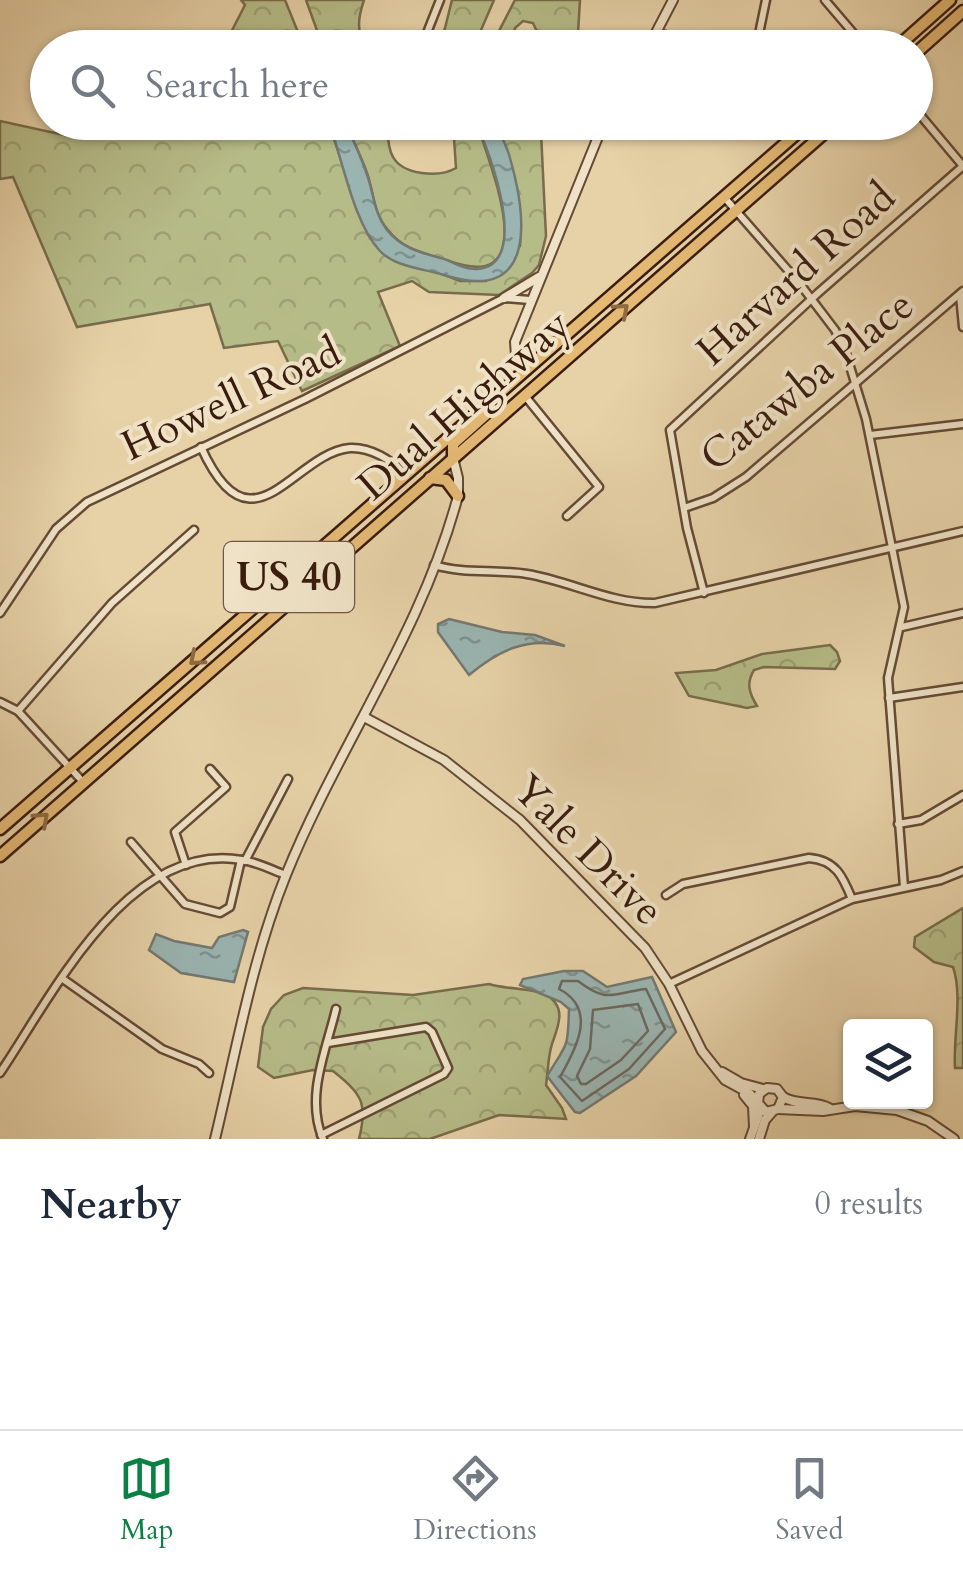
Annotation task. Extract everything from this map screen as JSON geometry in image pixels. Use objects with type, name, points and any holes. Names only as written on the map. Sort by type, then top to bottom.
[{"type":"main road","points":[[915,30],[950,0]]},
{"type":"main road","points":[[933,38],[963,11]]},
{"type":"main road","name":"Dual Highway","points":[[0,830],[789,140]]},
{"type":"main road","name":"Dual Highway","points":[[0,856],[817,140]]},
{"type":"main road","points":[[536,362],[548,376]]},
{"type":"main road","points":[[524,372],[528,381],[524,397]]},
{"type":"main road","points":[[453,458],[453,444],[495,406],[506,387]]},
{"type":"main road","points":[[336,560],[343,546],[408,489],[406,475]]},
{"type":"main road","points":[[430,478],[446,480],[458,496]]},
{"type":"street","points":[[428,30],[440,0]]},
{"type":"street","points":[[658,30],[673,0]]},
{"type":"street","points":[[760,30],[766,0]]},
{"type":"street","points":[[824,0],[850,30]]},
{"type":"street","points":[[933,130],[963,166]]},
{"type":"street","points":[[524,372],[514,349],[539,277],[596,140]]},
{"type":"street","name":"Harvard Road","points":[[684,508],[670,430],[963,166]]},
{"type":"street","points":[[724,197],[813,299],[840,338],[870,435],[904,607],[889,667],[904,887]]},
{"type":"street","points":[[504,298],[539,277]]},
{"type":"street","points":[[961,292],[963,327]]},
{"type":"street","name":"Catawba Place","points":[[684,508],[713,498],[746,477],[961,292]]},
{"type":"street","points":[[504,298],[530,300]]},
{"type":"street","name":"Howell Road","points":[[0,613],[56,529],[75,510],[99,495],[369,368],[504,298]]},
{"type":"street","points":[[524,397],[600,487],[568,516]]},
{"type":"street","points":[[870,435],[963,424]]},
{"type":"street","points":[[201,447],[222,484],[254,497],[283,488],[344,449],[372,452],[406,475]]},
{"type":"street","points":[[215,1139],[267,931],[286,875],[406,636],[458,496],[453,458]]},
{"type":"street","points":[[684,508],[704,593]]},
{"type":"street","points":[[18,711],[112,603],[194,530]]},
{"type":"street","points":[[434,566],[524,574],[646,604],[963,532]]},
{"type":"street","points":[[902,627],[963,613]]},
{"type":"street","points":[[889,698],[963,686]]},
{"type":"street","points":[[0,702],[18,711],[83,782]]},
{"type":"street","name":"Yale Drive","points":[[364,716],[444,760],[510,810],[632,934],[668,984],[694,1039],[725,1080],[753,1096],[760,1106],[775,1111],[855,1106],[897,1110],[928,1121],[954,1139]]},
{"type":"street","points":[[186,865],[175,832],[226,787],[210,769]]},
{"type":"street","points":[[130,842],[185,904],[224,913],[230,907],[243,860],[288,779]]},
{"type":"street","points":[[898,824],[921,820],[963,795]]},
{"type":"street","points":[[666,896],[683,884],[809,858],[824,860],[839,871],[852,899]]},
{"type":"street","points":[[0,1073],[103,922],[160,876],[186,865],[216,860],[243,860],[286,875]]},
{"type":"street","points":[[668,984],[852,899],[941,880],[963,871]]},
{"type":"street","points":[[63,979],[162,1050],[199,1064],[209,1073]]},
{"type":"street","points":[[328,1043],[426,1026],[448,1068],[446,1073],[322,1137],[314,1105],[328,1043],[336,1009]]},
{"type":"street","name":"Yale Drive","points":[[722,1072],[742,1083],[773,1088],[794,1103],[823,1104],[829,1108]]},
{"type":"street","points":[[750,1139],[760,1106],[758,1097],[764,1089]]},
{"type":"street","points":[[741,1090],[753,1106],[754,1127]]},
{"type":"street","points":[[760,1139],[765,1120],[782,1097]]},
{"type":"green space","points":[[241,0],[285,0],[297,30],[232,30],[245,5]]},
{"type":"green space","points":[[306,0],[364,0],[360,30],[317,30]]},
{"type":"green space","points":[[452,0],[494,0],[481,30],[444,30]]},
{"type":"green space","points":[[515,0],[580,0],[578,30],[536,30],[533,23],[523,21],[514,30],[500,30]]},
{"type":"green space","points":[[0,121],[30,128],[30,140],[334,140],[355,204],[380,250],[460,281],[486,281],[520,246],[518,198],[501,140],[541,140],[546,236],[539,265],[499,295],[429,292],[412,281],[378,292],[400,346],[302,391],[278,341],[224,348],[210,304],[77,327],[13,177],[0,179]]},
{"type":"green space","points":[[353,140],[389,140],[398,163],[431,174],[456,168],[454,140],[482,140],[504,220],[504,243],[496,260],[479,267],[449,261],[401,243],[379,217]]},
{"type":"green space","points":[[830,645],[840,661],[835,669],[754,670],[750,688],[757,706],[747,708],[689,696],[676,673],[716,670],[762,654]]},
{"type":"green space","points":[[963,908],[963,1068],[955,1068],[957,991],[953,967],[934,962],[914,947],[915,937]]},
{"type":"green space","points":[[489,984],[541,992],[557,1005],[559,1017],[546,1085],[566,1119],[499,1115],[430,1139],[359,1139],[363,1116],[360,1100],[333,1071],[313,1070],[274,1078],[258,1067],[263,1027],[271,1009],[284,995],[303,988],[413,995]]},
{"type":"water","points":[[334,140],[353,140],[379,216],[393,237],[414,250],[477,269],[493,263],[502,249],[502,206],[483,140],[503,140],[520,206],[518,250],[510,267],[496,278],[474,281],[410,267],[380,251],[363,224]]},
{"type":"water","points":[[449,619],[502,632],[535,635],[565,646],[526,644],[491,659],[469,675],[438,632],[438,624]]},
{"type":"water","points":[[248,932],[234,982],[181,973],[149,950],[156,934],[212,948],[219,937]]},
{"type":"water","points":[[583,971],[607,987],[652,977],[676,1032],[636,1076],[580,1113],[575,1112],[547,1076],[565,1046],[569,1009],[520,985],[523,979]]}]
